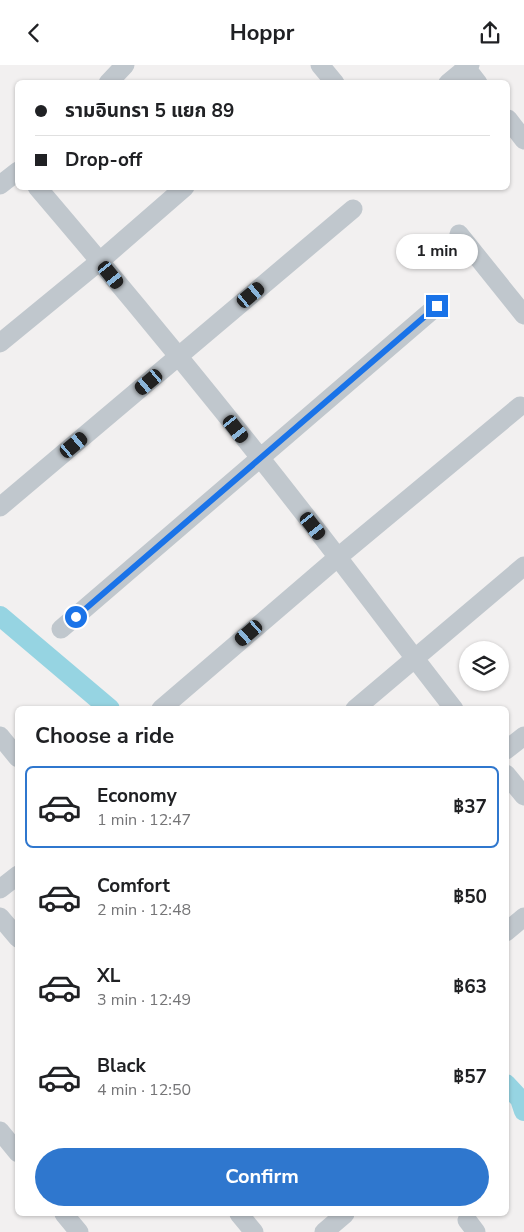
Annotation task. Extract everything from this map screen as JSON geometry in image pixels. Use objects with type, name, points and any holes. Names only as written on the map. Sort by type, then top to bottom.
[{"type":"street","points":[[111,80],[125,65]]},
{"type":"street","points":[[320,65],[332,80]]},
{"type":"street","points":[[453,80],[470,70]]},
{"type":"street","points":[[510,122],[524,139]]},
{"type":"street","points":[[0,185],[15,173]]},
{"type":"street","points":[[40,190],[179,357],[260,458],[452,706]]},
{"type":"street","points":[[0,343],[100,261],[181,190]]},
{"type":"street","points":[[0,507],[353,209]]},
{"type":"street","points":[[459,234],[524,315]]},
{"type":"street","points":[[61,629],[437,306]]},
{"type":"street","points":[[164,706],[337,558],[520,406]]},
{"type":"street","points":[[358,706],[524,566]]},
{"type":"street","points":[[509,748],[524,735]]},
{"type":"street","points":[[0,736],[15,754]]},
{"type":"street","points":[[509,778],[524,796]]},
{"type":"street","points":[[0,889],[15,877]]},
{"type":"street","points":[[0,917],[15,934]]},
{"type":"street","points":[[509,930],[524,917]]},
{"type":"street","points":[[0,1131],[15,1149]]},
{"type":"street","points":[[241,1216],[254,1232]]},
{"type":"street","points":[[324,1232],[343,1216]]},
{"type":"waterway","points":[[0,616],[106,706]]},
{"type":"waterway","points":[[509,1087],[520,1099],[524,1111]]},
{"type":"route","points":[[76,617],[437,306]]}]
